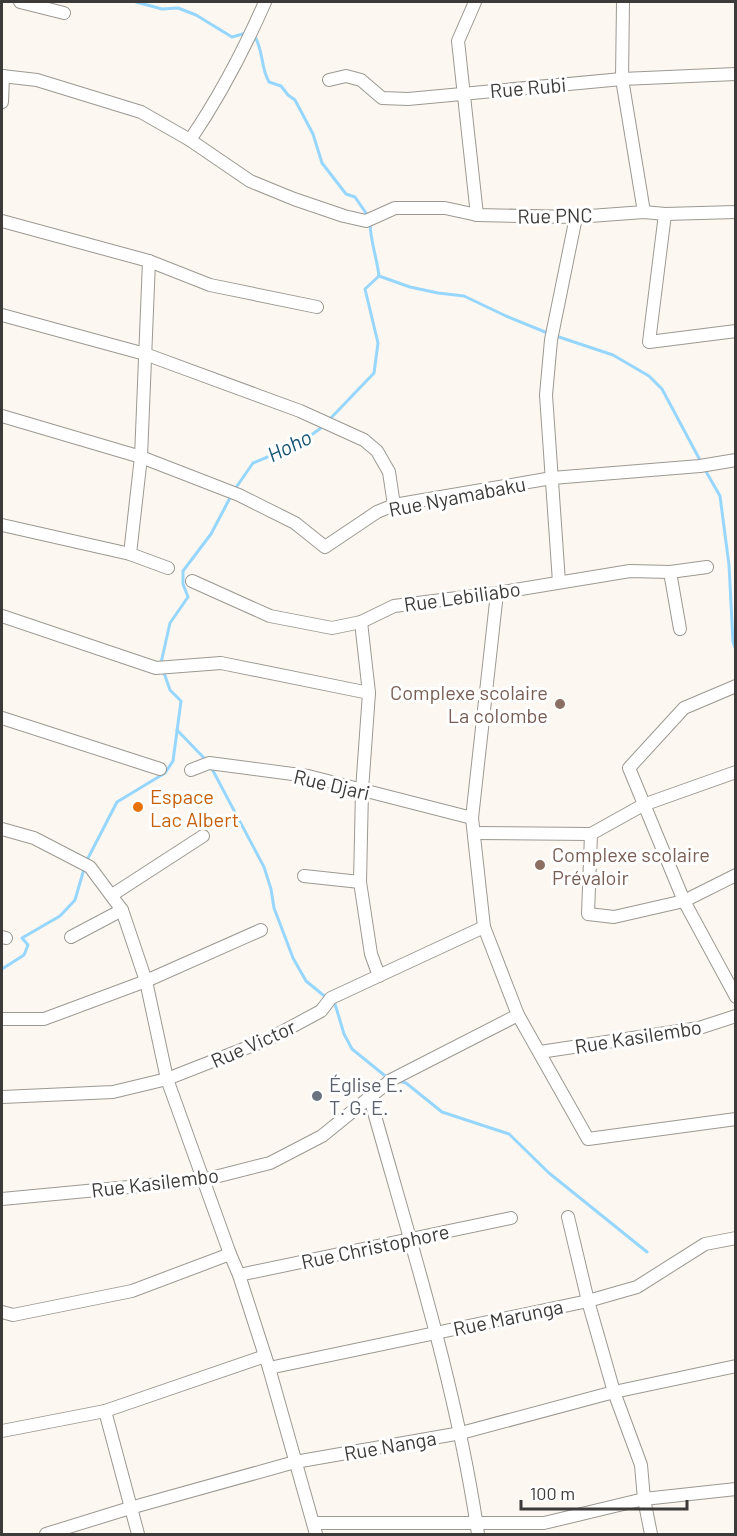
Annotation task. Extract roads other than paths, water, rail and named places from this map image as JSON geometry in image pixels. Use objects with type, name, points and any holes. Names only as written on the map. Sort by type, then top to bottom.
[{"type":"street","points":[[20,2],[64,13]]},
{"type":"street","points":[[2,102],[2,76],[37,80],[141,112],[190,140],[206,117],[247,43],[266,2]]},
{"type":"street","points":[[475,2],[458,41],[477,215]]},
{"type":"street","points":[[623,2],[622,80],[644,212]]},
{"type":"street","name":"Rue Rubi","points":[[329,80],[346,76],[361,80],[382,98],[408,99],[622,80],[735,74]]},
{"type":"street","name":"Rue PNC","points":[[190,140],[250,181],[344,216],[372,218],[395,208],[445,208],[477,215],[576,217],[644,212],[665,214],[735,212]]},
{"type":"street","points":[[665,214],[649,342],[735,331]]},
{"type":"street","points":[[559,582],[546,395],[551,340],[576,217]]},
{"type":"street","points":[[2,221],[149,261],[210,285],[316,307]]},
{"type":"street","points":[[130,554],[141,457],[149,261]]},
{"type":"street","points":[[2,315],[146,354],[327,423],[364,440],[377,452],[389,472],[394,505]]},
{"type":"street","points":[[2,416],[141,457]]},
{"type":"street","name":"Rue Nyamabaku","points":[[141,457],[236,494],[296,523],[325,547],[377,512],[394,505],[552,478],[705,466],[735,460]]},
{"type":"street","points":[[2,525],[130,554],[168,568]]},
{"type":"street","name":"Rue Lebiliabo","points":[[192,581],[270,616],[332,628],[361,622],[394,606],[497,593],[630,571],[670,572],[708,567]]},
{"type":"street","points":[[670,572],[680,629]]},
{"type":"street","points":[[497,593],[472,818],[484,927],[518,1015],[588,1139],[735,1119]]},
{"type":"street","points":[[2,616],[162,667],[221,663],[369,693]]},
{"type":"street","points":[[361,622],[369,693],[362,790],[360,882],[371,954],[379,976]]},
{"type":"street","points":[[735,686],[684,708],[629,768],[684,901],[732,984],[735,998]]},
{"type":"street","points":[[2,717],[160,769]]},
{"type":"street","name":"Rue Djari","points":[[191,770],[209,763],[308,776],[472,818]]},
{"type":"street","points":[[474,833],[591,834],[644,805],[735,772]]},
{"type":"street","points":[[2,829],[34,838],[85,864],[122,910],[146,981],[167,1079],[239,1275],[267,1362],[315,1529],[477,1529],[544,1523],[644,1499],[735,1489]]},
{"type":"street","points":[[591,834],[588,914],[614,917],[684,901],[735,875]]},
{"type":"street","points":[[112,895],[203,836]]},
{"type":"street","points":[[304,876],[360,882]]},
{"type":"street","points":[[71,938],[122,910]]},
{"type":"street","name":"Rue Victor","points":[[2,1097],[113,1092],[167,1079],[268,1039],[321,1011],[332,998],[484,927]]},
{"type":"street","points":[[2,1019],[44,1019],[146,981],[261,930]]},
{"type":"street","name":"Rue Kasilembo","points":[[2,1199],[203,1180],[270,1163],[322,1136],[391,1080],[518,1015]]},
{"type":"street","name":"Rue Kasilembo","points":[[540,1052],[699,1028],[735,1016]]},
{"type":"street","points":[[370,1098],[461,1433],[477,1529]]},
{"type":"street","points":[[568,1217],[588,1301],[614,1392],[641,1465],[644,1499],[651,1534]]},
{"type":"street","name":"Rue Christophore","points":[[239,1275],[511,1218]]},
{"type":"street","name":"Rue Marunga","points":[[2,1431],[105,1411],[267,1362],[588,1301],[637,1287],[705,1245],[735,1238]]},
{"type":"street","points":[[2,1312],[13,1315],[132,1292],[230,1254]]},
{"type":"street","name":"Rue Nanga","points":[[46,1534],[295,1462],[461,1433],[614,1392],[735,1366]]},
{"type":"street","points":[[105,1411],[138,1534]]},
{"type":"waterway","name":"Hoho","points":[[136,2],[162,9],[178,8],[196,15],[232,37],[246,33]]},
{"type":"waterway","name":"Hoho","points":[[254,35],[269,82],[281,86],[295,100],[313,134],[322,163],[346,194],[355,197],[368,216]]},
{"type":"waterway","name":"Hoho","points":[[370,222],[379,276]]},
{"type":"waterway","points":[[379,276],[410,287],[464,296],[550,334]]},
{"type":"waterway","name":"Hoho","points":[[329,420],[374,373],[378,343],[365,289],[379,276]]},
{"type":"waterway","points":[[556,336],[613,355],[649,376],[662,389],[701,462]]},
{"type":"waterway","name":"Hoho","points":[[235,489],[253,463],[299,444],[325,425]]},
{"type":"waterway","points":[[704,468],[720,496],[729,565],[733,642],[736,650]]},
{"type":"waterway","name":"Hoho","points":[[161,663],[170,623],[188,597],[183,584],[183,571],[211,534],[232,494]]},
{"type":"waterway","name":"Hoho","points":[[86,862],[117,802],[165,773],[173,761],[181,701],[170,690],[163,670]]},
{"type":"waterway","points":[[177,730],[205,759]]},
{"type":"waterway","points":[[211,767],[264,867],[274,908],[293,958],[306,981],[328,999]]},
{"type":"waterway","name":"Hoho","points":[[2,969],[24,955],[28,945],[22,938],[60,916],[75,900],[84,869]]},
{"type":"waterway","points":[[333,1002],[352,1049],[389,1079]]},
{"type":"waterway","points":[[398,1081],[406,1083],[442,1112],[509,1134],[549,1173],[647,1252]]},
{"type":"place","name":"Complexe scolaire La colombe","points":[[560,704]]},
{"type":"place","name":"Espace Lac Albert","points":[[138,807]]},
{"type":"place","name":"Complexe scolaire Prévaloir","points":[[540,865]]},
{"type":"place","name":"Église E. T. G. E.","points":[[317,1096]]}]
